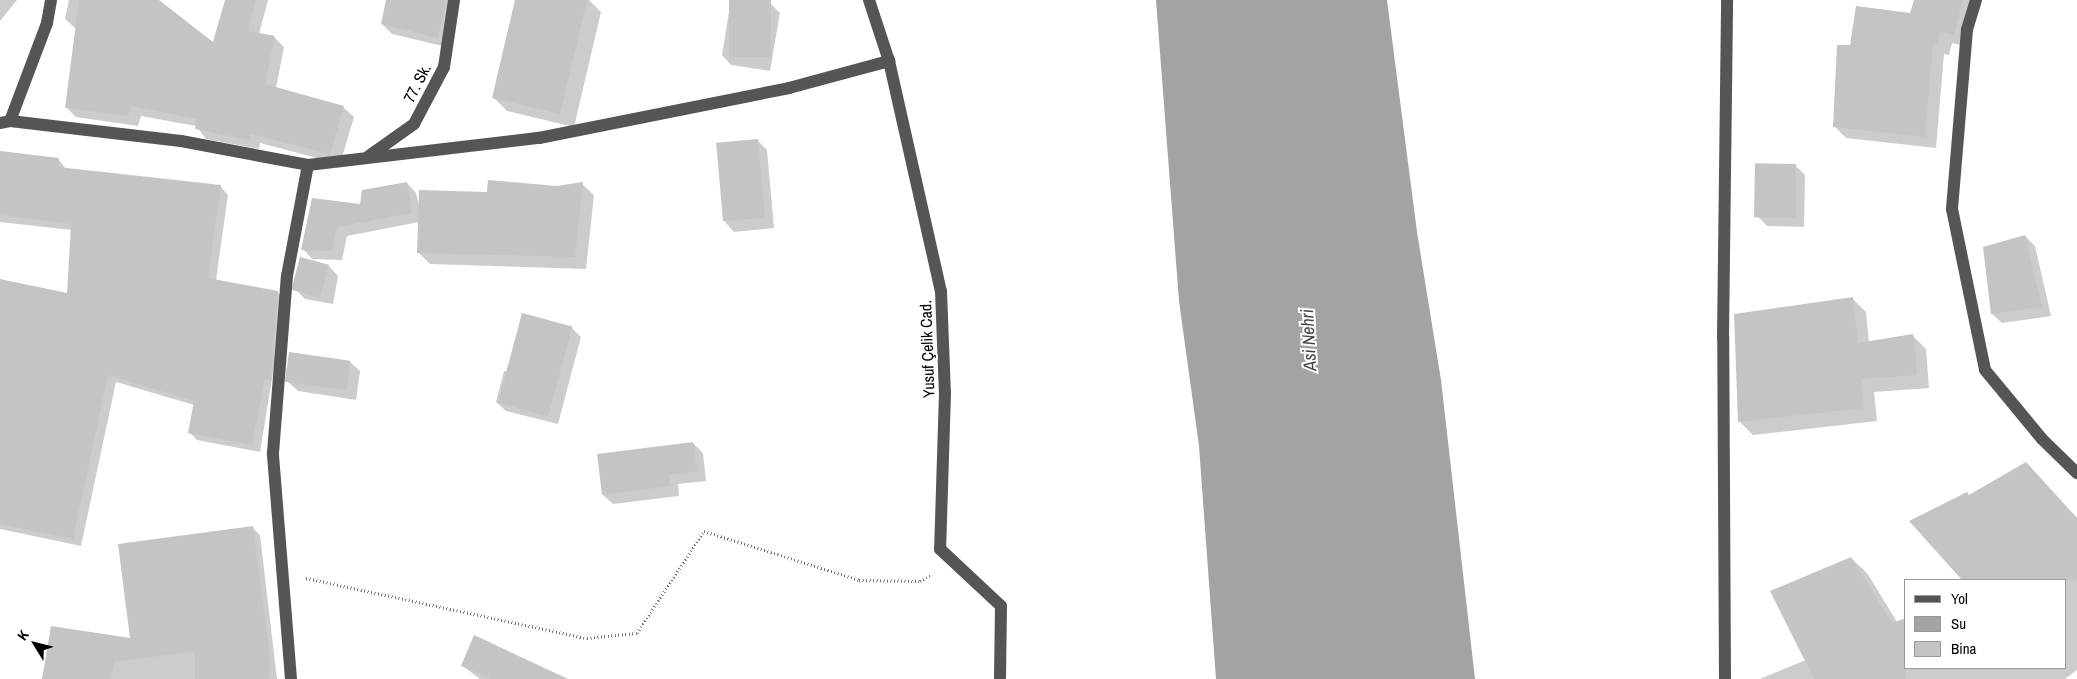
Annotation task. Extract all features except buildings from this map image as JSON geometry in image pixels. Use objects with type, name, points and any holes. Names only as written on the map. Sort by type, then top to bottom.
[{"type":"street","points":[[51,0],[47,23],[5,122],[181,141],[308,165],[539,138],[788,88],[889,61]]},
{"type":"street","name":"77. Sk.","points":[[367,157],[414,124],[444,67],[454,0]]},
{"type":"street","name":"Yusuf Çelik Cad.","points":[[869,0],[889,61],[941,292],[945,393],[940,549],[1001,606],[1000,679]]},
{"type":"street","points":[[1725,679],[1723,337],[1727,0]]},
{"type":"street","points":[[1976,0],[1966,30],[1952,209],[1985,370],[2042,440],[2077,473]]},
{"type":"street","points":[[291,679],[280,567],[273,454],[287,276],[308,165]]},
{"type":"path","points":[[280,567],[302,577],[587,638],[637,633],[704,530],[859,580],[920,581],[953,562]]},
{"type":"water","name":"Asi Nehri","points":[[1156,0],[1387,0],[1417,232],[1441,380],[1475,679],[1216,679],[1199,446],[1179,301]]}]
